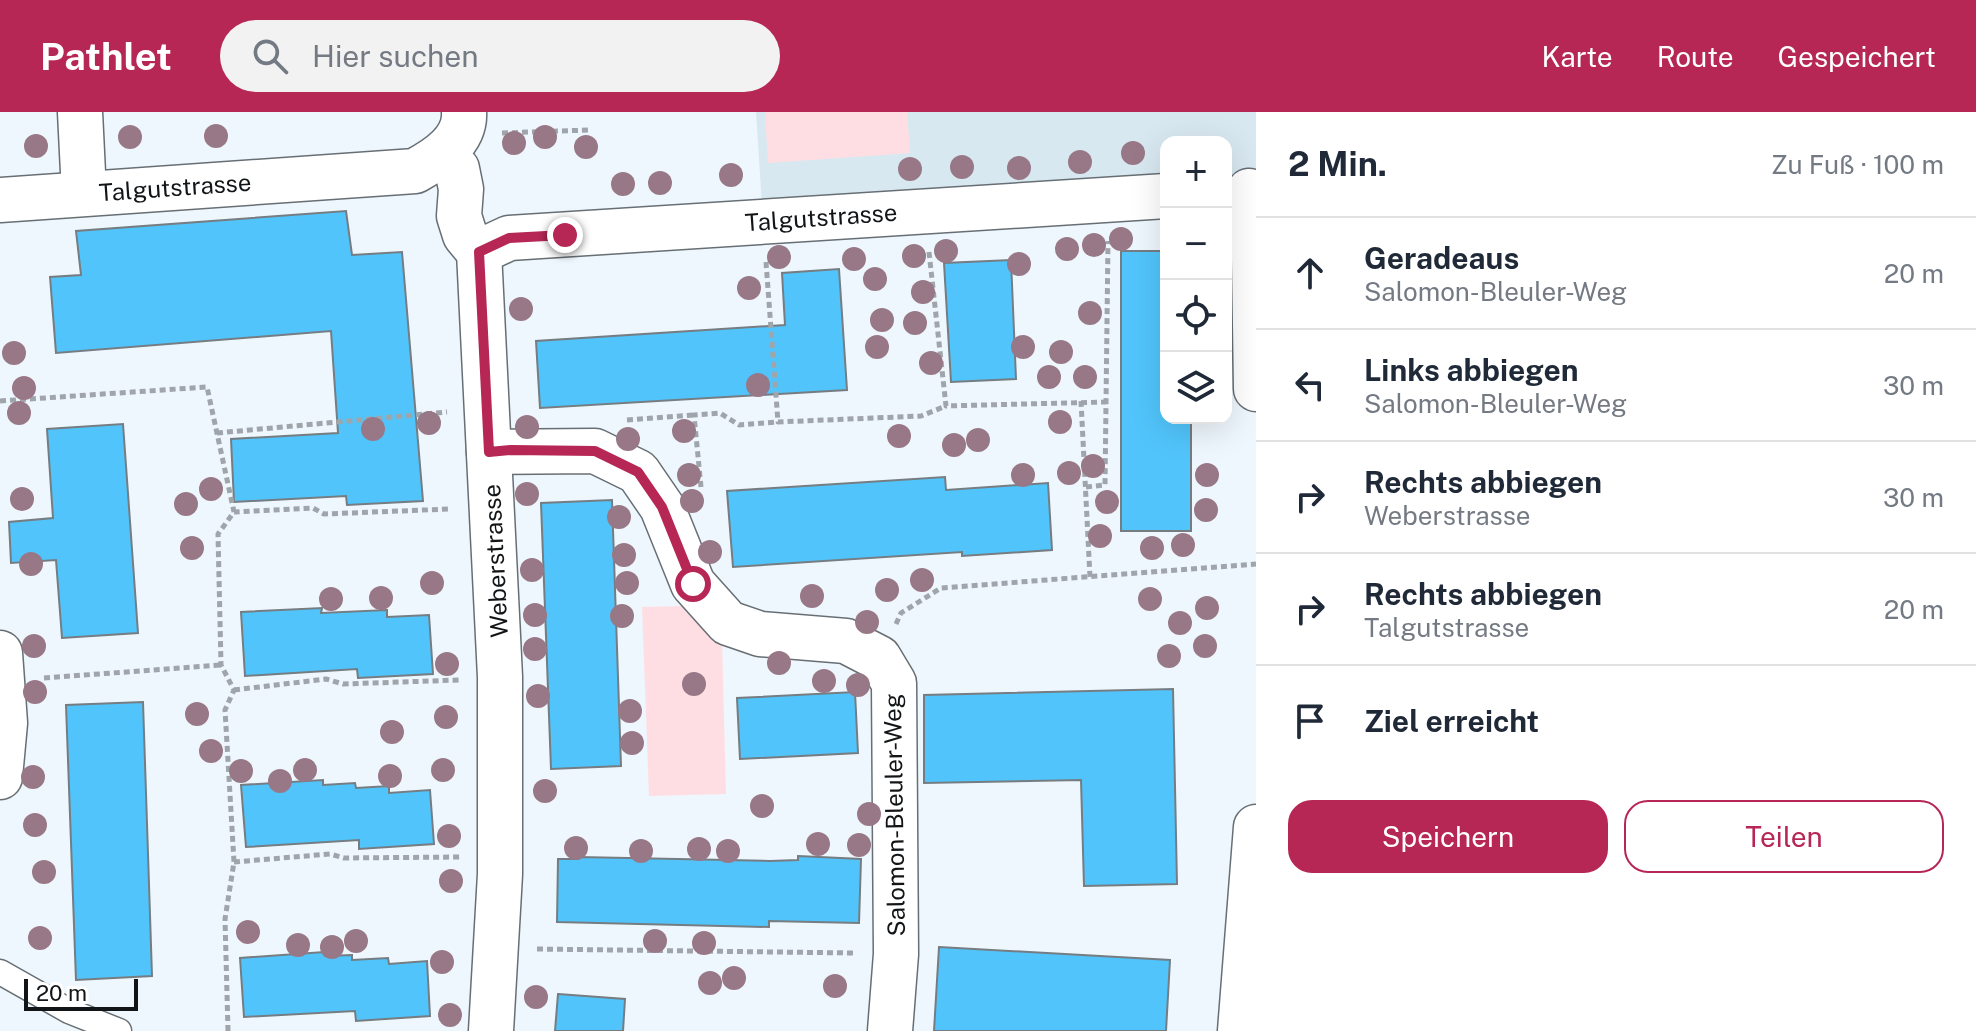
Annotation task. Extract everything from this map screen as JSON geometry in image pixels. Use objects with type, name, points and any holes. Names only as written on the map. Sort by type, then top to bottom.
[{"type":"street","points":[[80,112],[84,193]]},
{"type":"street","points":[[442,156],[464,124],[477,121]]},
{"type":"street","name":"Talgutstrasse","points":[[0,200],[415,171],[442,156]]},
{"type":"street","name":"Weberstrasse","points":[[442,156],[457,169],[461,189],[459,216],[465,235],[479,252],[500,677],[500,874],[491,1031]]},
{"type":"street","points":[[1244,191],[1254,259],[1256,389]]},
{"type":"street","name":"Talgutstrasse","points":[[479,252],[509,238],[1160,196]]},
{"type":"street","name":"Salomon-Bleuler-Weg","points":[[489,452],[595,451],[638,472],[662,507],[693,584],[728,623],[760,634],[846,641],[879,658],[894,683],[896,954],[890,1031]]},
{"type":"street","points":[[0,653],[5,723],[0,777]]},
{"type":"street","points":[[1240,1031],[1256,827]]},
{"type":"lane","points":[[0,972],[69,1011],[119,1031]]},
{"type":"path","points":[[477,121],[509,134],[589,130]]},
{"type":"path","points":[[1086,487],[1105,485],[1108,238]]},
{"type":"path","points":[[929,251],[946,406]]},
{"type":"path","points":[[766,257],[778,422]]},
{"type":"path","points":[[0,401],[207,387],[234,512],[218,534],[221,665],[234,690]]},
{"type":"path","points":[[1081,401],[1090,577]]},
{"type":"path","points":[[673,535],[702,506],[694,415],[720,413],[739,425],[921,416],[946,406],[1106,402]]},
{"type":"path","points":[[217,433],[453,412]]},
{"type":"path","points":[[234,512],[313,508],[324,514],[459,509]]},
{"type":"path","points":[[879,658],[901,613],[941,588],[1256,564]]},
{"type":"path","points":[[44,678],[221,665]]},
{"type":"path","points":[[234,690],[326,679],[343,684],[467,680]]},
{"type":"path","points":[[228,1031],[225,919],[234,862],[225,710],[234,690]]},
{"type":"path","points":[[234,862],[330,854],[344,858],[474,857]]},
{"type":"path","points":[[523,949],[896,954]]},
{"type":"shaded area","points":[[756,112],[1256,112],[1256,191],[1232,192],[1232,136],[1160,136],[1160,196],[763,222]]},
{"type":"shaded area","points":[[765,112],[907,112],[910,153],[768,163]]},
{"type":"shaded area","points":[[683,606],[722,640],[726,794],[649,796],[642,607]]},
{"type":"building","points":[[346,211],[352,255],[402,252],[423,501],[347,505],[346,496],[234,502],[231,439],[338,433],[331,331],[56,353],[50,277],[81,275],[76,231]]},
{"type":"building","points":[[1121,251],[1160,251],[1160,424],[1191,424],[1191,531],[1121,531]]},
{"type":"building","points":[[1011,260],[1016,379],[951,382],[944,263]]},
{"type":"building","points":[[839,269],[847,390],[540,408],[536,341],[785,325],[782,273]]},
{"type":"building","points":[[123,424],[138,633],[62,638],[56,560],[11,563],[9,522],[53,518],[47,429]]},
{"type":"building","points":[[945,477],[946,490],[1048,483],[1052,550],[962,556],[962,552],[733,567],[727,491]]},
{"type":"building","points":[[612,500],[621,766],[551,769],[541,503]]},
{"type":"building","points":[[322,608],[321,613],[387,610],[387,617],[429,615],[433,674],[358,678],[357,669],[245,676],[241,612]]},
{"type":"building","points":[[1173,689],[1177,884],[1084,886],[1081,780],[924,783],[924,695]]},
{"type":"building","points":[[855,692],[858,753],[740,759],[737,698]]},
{"type":"building","points":[[143,702],[152,976],[76,980],[66,705]]},
{"type":"building","points":[[323,780],[323,785],[355,783],[356,788],[389,786],[389,793],[430,790],[434,844],[359,849],[359,840],[246,847],[241,785]]},
{"type":"building","points":[[798,856],[861,859],[859,923],[769,921],[769,927],[557,922],[558,859],[770,861],[798,860]]},
{"type":"building","points":[[939,947],[1170,960],[1166,1031],[934,1031]]},
{"type":"building","points":[[324,952],[325,956],[352,955],[352,960],[388,958],[389,964],[427,961],[430,1016],[356,1021],[355,1011],[244,1017],[240,958]]},
{"type":"building","points":[[558,994],[625,999],[623,1031],[555,1031]]},
{"type":"route","points":[[565,235],[509,238],[479,252],[489,452],[595,451],[638,472],[662,507],[693,584]]}]
